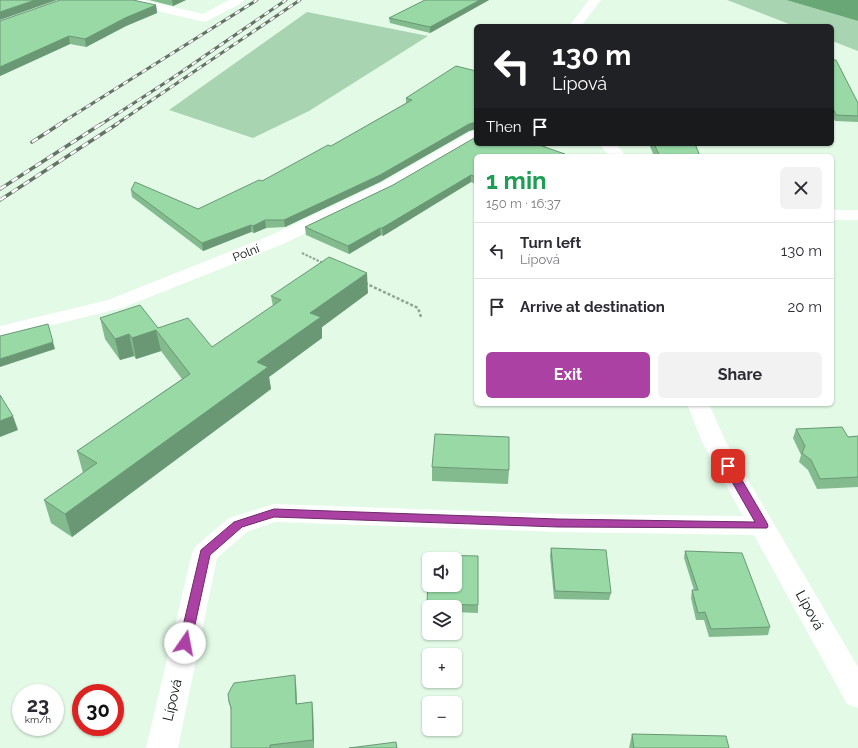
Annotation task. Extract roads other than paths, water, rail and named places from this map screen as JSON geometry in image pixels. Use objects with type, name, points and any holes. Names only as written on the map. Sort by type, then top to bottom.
[{"type":"street","points":[[126,0],[205,18],[238,0]]},
{"type":"street","points":[[577,24],[595,0]]},
{"type":"street","name":"Polní","points":[[0,332],[115,304],[276,240],[387,187],[474,136]]},
{"type":"street","points":[[610,146],[616,154]]},
{"type":"street","points":[[834,215],[858,215]]},
{"type":"street","name":"Lípová","points":[[699,406],[714,442],[858,694]]},
{"type":"street","name":"Lípová","points":[[162,748],[205,553],[238,524],[274,513],[558,523],[763,526]]},
{"type":"railway","points":[[58,125],[257,0]]},
{"type":"railway","points":[[100,125],[171,79],[286,0]]},
{"type":"railway","points":[[115,125],[300,0]]},
{"type":"railway","points":[[32,142],[60,124]]},
{"type":"railway","points":[[0,189],[101,124]]},
{"type":"railway","points":[[0,200],[117,124]]}]
